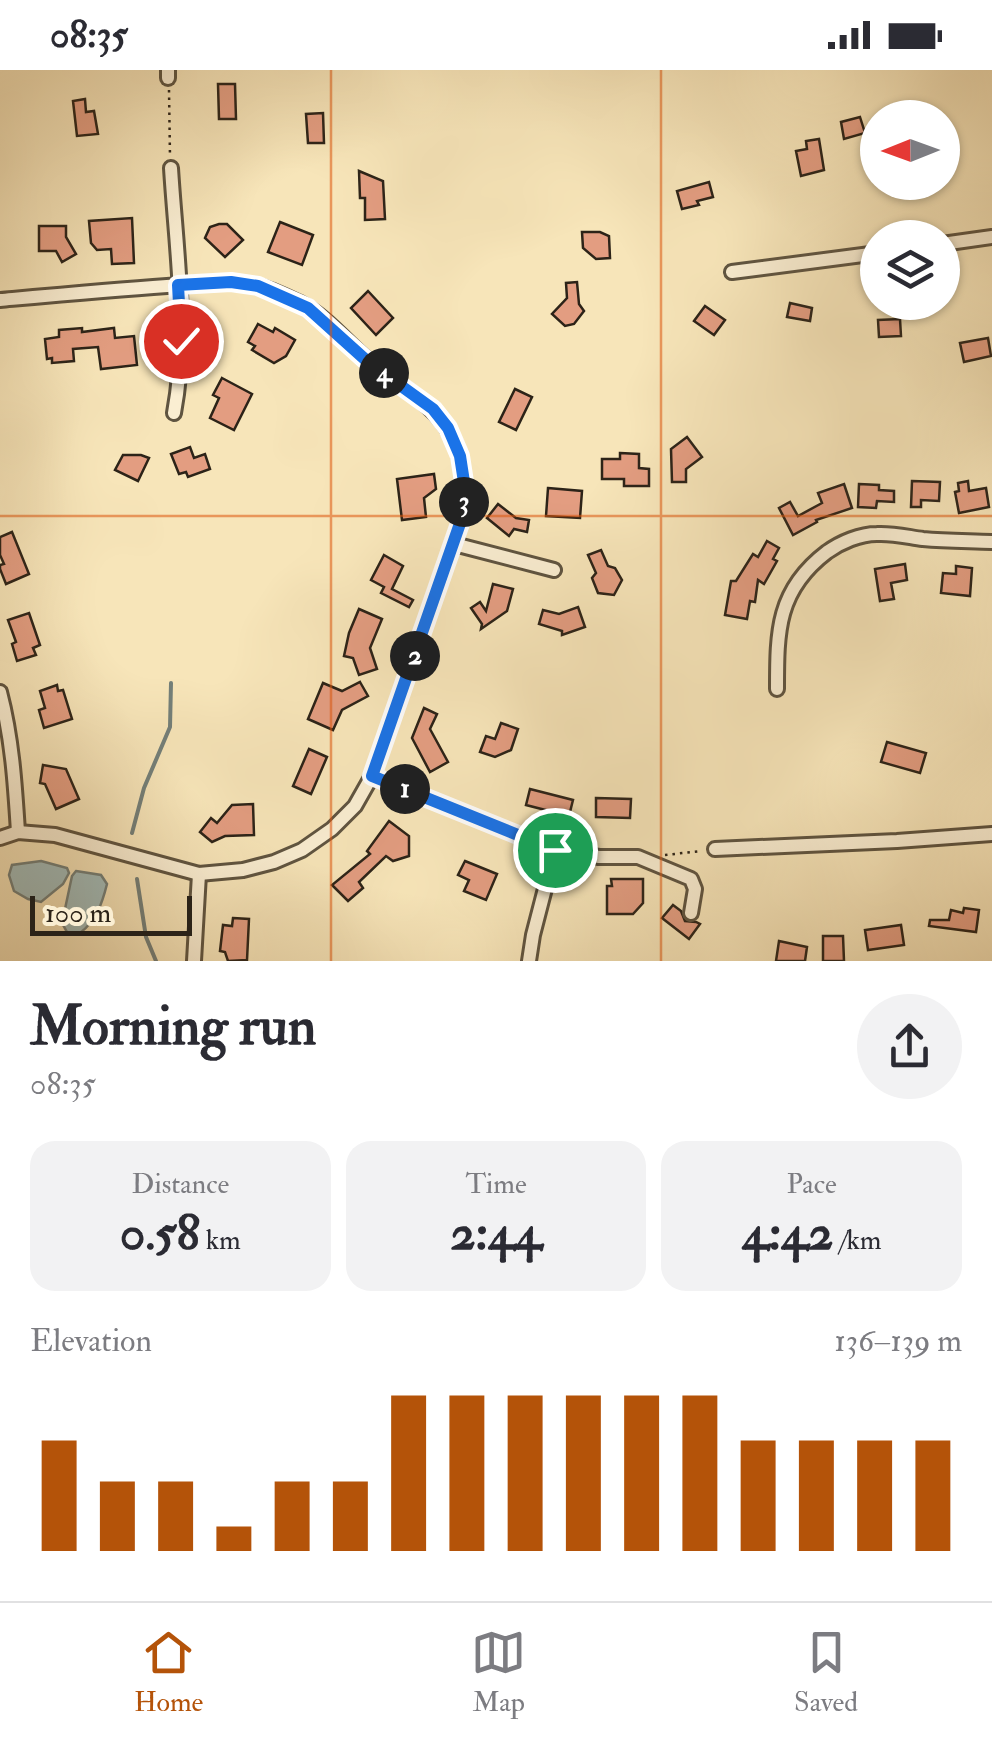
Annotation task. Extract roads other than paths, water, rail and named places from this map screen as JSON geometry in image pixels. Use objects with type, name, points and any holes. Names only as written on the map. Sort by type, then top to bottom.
[{"type":"street","points":[[171,168],[181,341],[174,413]]},
{"type":"street","points":[[960,241],[992,237]]},
{"type":"street","points":[[732,272],[860,255]]},
{"type":"street","points":[[0,300],[231,282],[258,286],[298,302],[368,362],[433,409],[448,428],[460,456],[464,482],[464,512],[454,544],[372,776],[354,806],[332,829],[302,850],[274,862],[243,870],[199,874],[55,835],[18,832],[0,838]]},
{"type":"street","points":[[777,689],[780,623],[792,588],[810,566],[833,548],[853,538],[875,534],[992,542]]},
{"type":"street","points":[[454,544],[554,570]]},
{"type":"street","points":[[0,692],[15,772],[18,832]]},
{"type":"street","points":[[372,776],[555,850],[638,857],[691,879],[695,889],[691,913]]},
{"type":"street","points":[[716,849],[992,834]]},
{"type":"street","points":[[529,961],[555,850]]},
{"type":"street","points":[[194,961],[199,874]]},
{"type":"water","points":[[41,861],[67,868],[69,873],[63,884],[41,902],[14,891],[9,875],[12,865]]},
{"type":"water","points":[[76,871],[101,875],[107,884],[98,911],[80,933],[67,932],[62,923]]},
{"type":"waterway","points":[[132,833],[144,788],[170,727],[171,683]]},
{"type":"waterway","points":[[137,879],[146,937],[156,961]]}]
